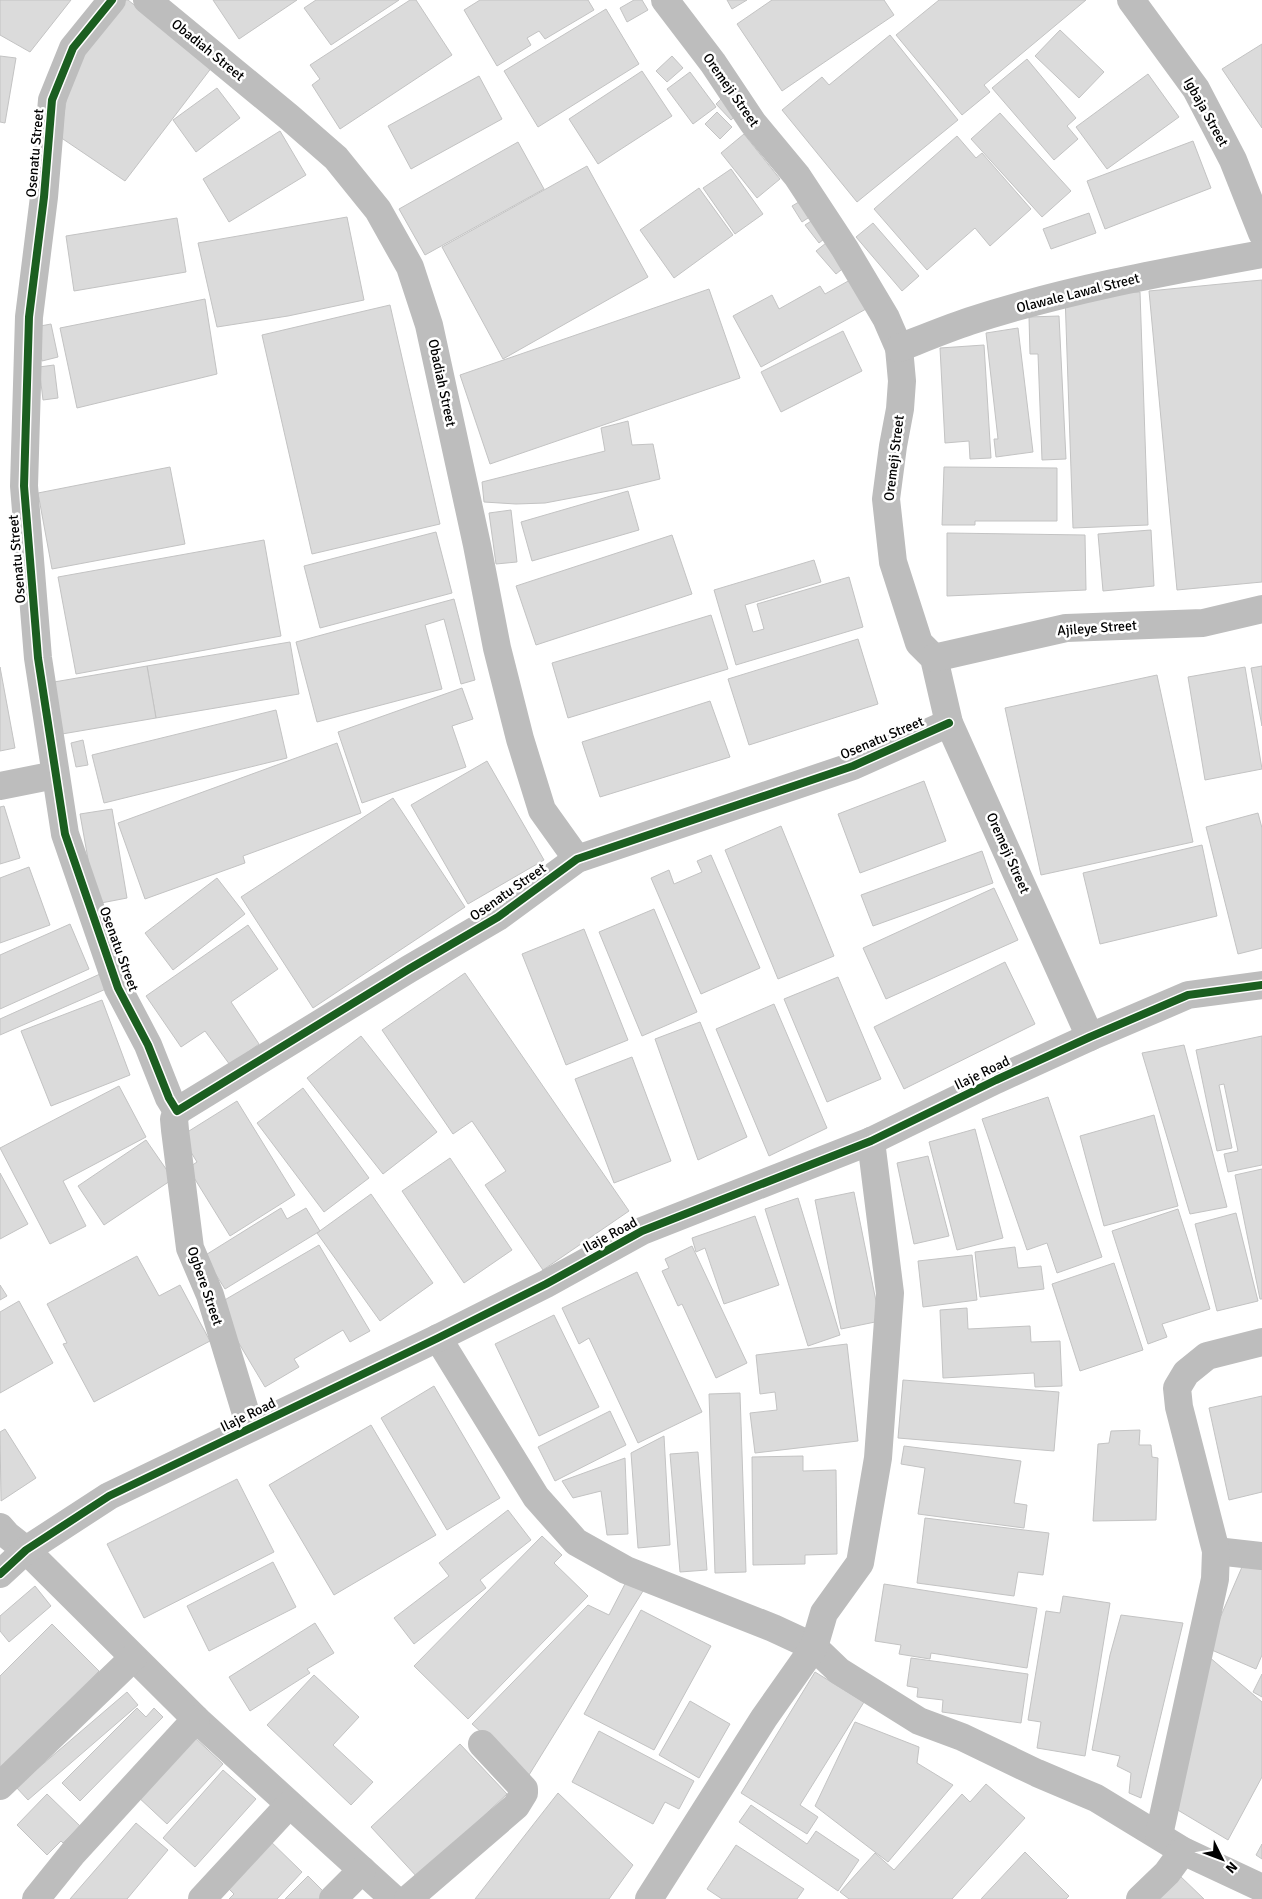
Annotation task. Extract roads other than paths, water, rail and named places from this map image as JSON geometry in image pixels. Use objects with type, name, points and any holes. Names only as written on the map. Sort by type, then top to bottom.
[{"type":"street","name":"Osenatu Street","points":[[112,0],[73,48],[52,100],[44,197],[29,317],[24,486],[38,658],[65,834],[118,988],[148,1045],[176,1111],[410,968],[498,917],[577,858],[853,766],[949,723]]},
{"type":"street","name":"Obadiah Street","points":[[147,0],[336,158],[378,210],[410,267],[429,325],[477,545],[497,648],[520,739],[542,810],[577,858]]},
{"type":"street","name":"Oremeji Street","points":[[665,0],[713,63],[753,123],[797,176],[845,249],[886,318],[899,348],[902,381],[900,409],[886,499],[894,562],[919,642],[934,658],[949,723],[1090,1036]]},
{"type":"street","name":"Igbaja Street","points":[[1132,0],[1196,89],[1233,160],[1262,233]]},
{"type":"street","name":"Olawale Lawal Street","points":[[899,348],[970,321],[1059,296],[1156,274],[1262,254]]},
{"type":"street","name":"Ajileye Street","points":[[934,658],[1066,628],[1203,623],[1262,609]]},
{"type":"street","points":[[0,786],[55,775]]},
{"type":"street","name":"Ilaje Road","points":[[0,1574],[26,1550],[109,1496],[438,1338],[546,1284],[642,1231],[871,1141],[1090,1036],[1188,995],[1262,985]]},
{"type":"street","name":"Ogbere Street","points":[[176,1111],[174,1130],[190,1248],[210,1295],[250,1428]]},
{"type":"street","points":[[649,1899],[764,1718],[814,1647],[824,1613],[860,1563],[878,1458],[890,1293],[871,1141]]},
{"type":"street","points":[[438,1338],[536,1497],[576,1542],[626,1570],[773,1628],[814,1647],[840,1671],[919,1721],[962,1737],[1037,1773],[1096,1798],[1183,1851],[1262,1888]]},
{"type":"street","points":[[1159,1835],[1215,1579],[1216,1551],[1179,1407],[1177,1388],[1186,1373],[1207,1356],[1262,1342]]},
{"type":"street","points":[[0,1527],[26,1550],[196,1719],[394,1899]]},
{"type":"street","points":[[1216,1551],[1262,1556]]},
{"type":"street","points":[[0,1786],[133,1658]]},
{"type":"street","points":[[36,1899],[73,1853],[196,1719]]},
{"type":"street","points":[[408,1899],[516,1806],[524,1794],[524,1789],[482,1744]]},
{"type":"street","points":[[202,1899],[289,1805]]},
{"type":"street","points":[[1140,1899],[1167,1873],[1183,1851]]},
{"type":"street","points":[[333,1899],[362,1870]]}]
